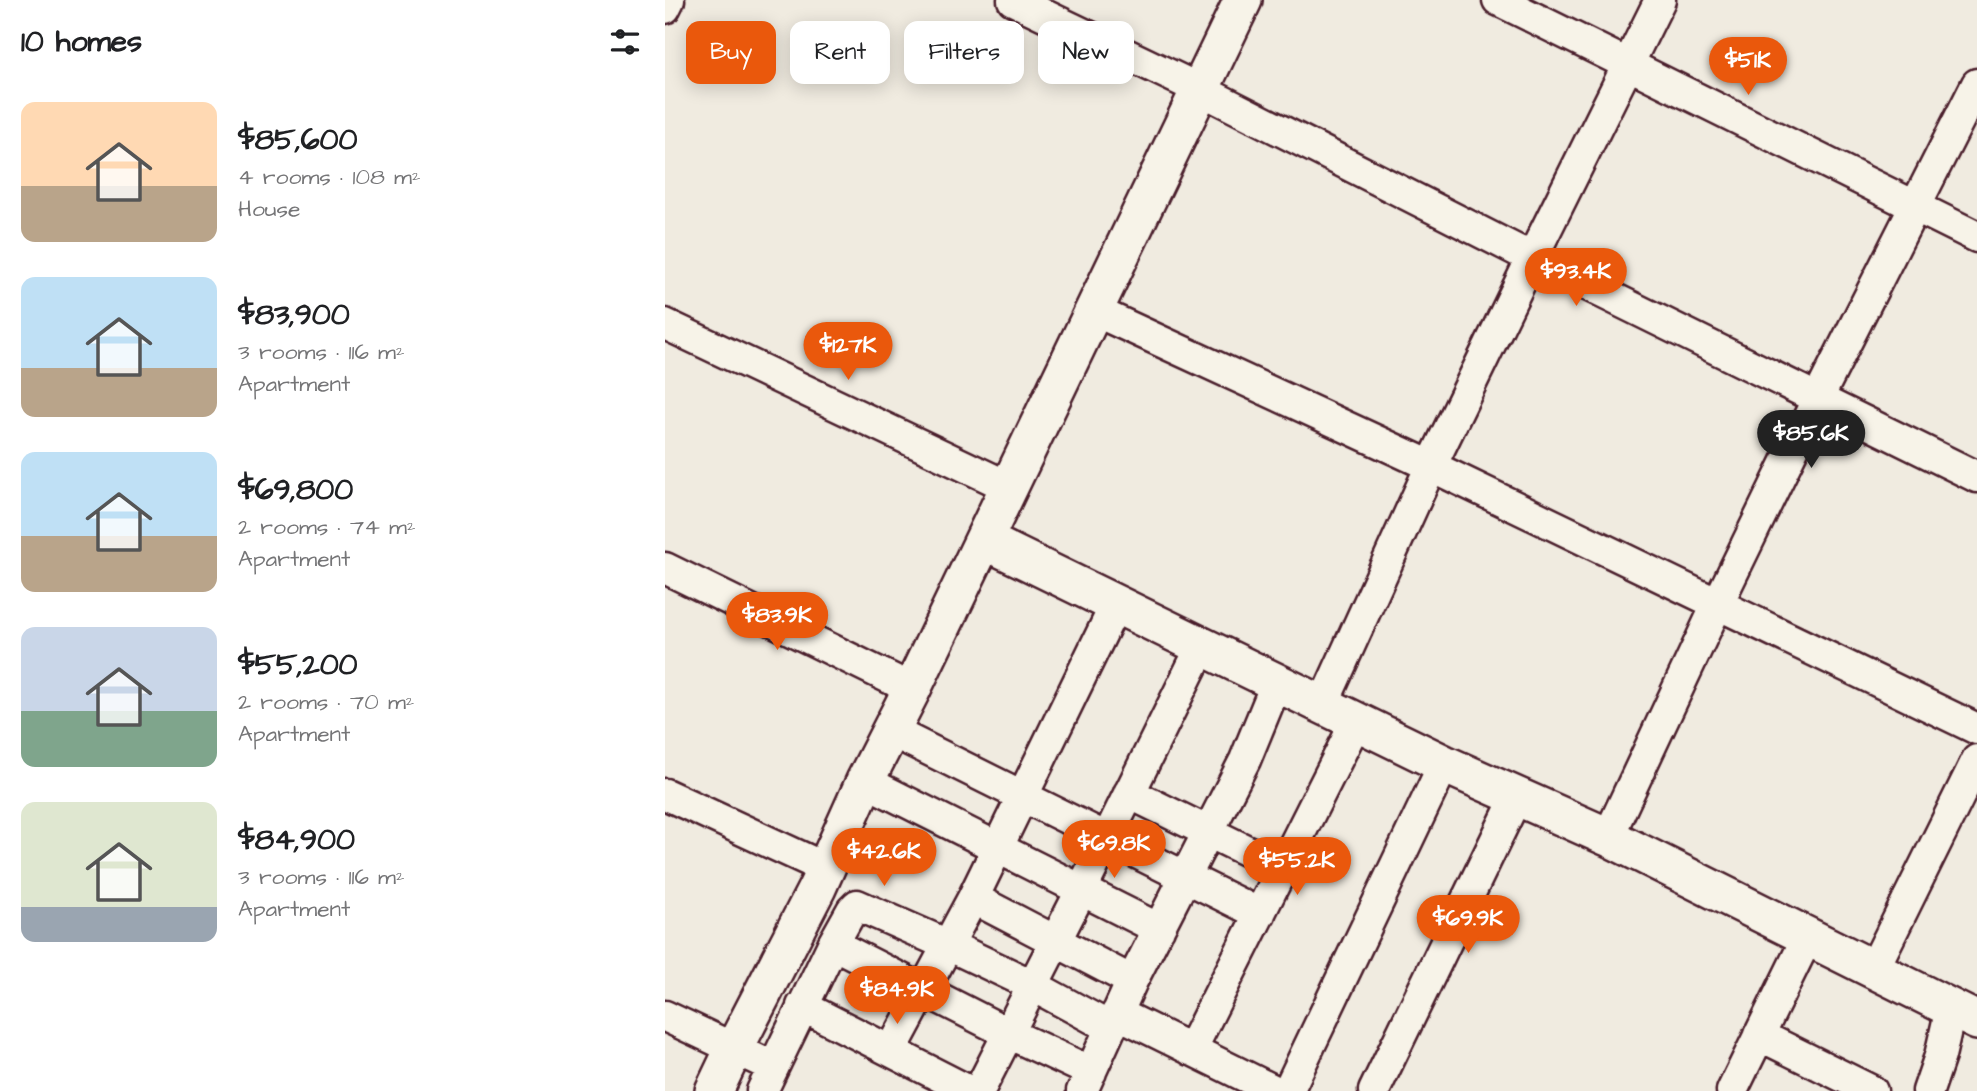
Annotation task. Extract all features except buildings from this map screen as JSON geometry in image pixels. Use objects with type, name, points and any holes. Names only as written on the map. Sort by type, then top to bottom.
[{"type":"street","points":[[665,8],[669,0]]},
{"type":"street","points":[[1013,0],[1199,89],[1532,258],[1977,477]]},
{"type":"street","points":[[713,1091],[827,869],[865,781],[912,689],[1243,0]]},
{"type":"street","points":[[1497,0],[1977,237]]},
{"type":"street","points":[[1323,704],[1431,466],[1660,0]]},
{"type":"street","points":[[1608,837],[1818,398],[1977,84]]},
{"type":"street","points":[[1094,311],[1431,466],[1977,729]]},
{"type":"street","points":[[665,324],[1009,487]]},
{"type":"street","points":[[984,540],[1444,764],[1608,837],[1964,1015],[1940,1056],[1928,1091]]},
{"type":"street","points":[[665,568],[912,689]]},
{"type":"street","points":[[891,1051],[973,898],[1116,604]]},
{"type":"street","points":[[979,1091],[1202,646]]},
{"type":"street","points":[[833,944],[1008,1033],[1086,1082],[1132,981],[1245,760],[1277,682]]},
{"type":"street","points":[[1191,1050],[1357,720]]},
{"type":"street","points":[[891,731],[1260,914]]},
{"type":"street","points":[[1874,968],[1977,760]]},
{"type":"street","points":[[1288,1091],[1444,764]]},
{"type":"street","points":[[865,781],[1159,929]]},
{"type":"street","points":[[1129,793],[1282,868]]},
{"type":"street","points":[[665,794],[827,869]]},
{"type":"street","points":[[1374,1091],[1516,797]]},
{"type":"street","points":[[973,898],[1132,981]]},
{"type":"street","points":[[665,1016],[734,1049],[767,1079],[833,944],[857,905],[1032,985],[1191,1050],[1275,1091]]},
{"type":"street","points":[[1733,1091],[1808,936]]},
{"type":"street","points":[[802,1006],[969,1091]]},
{"type":"street","points":[[1759,1035],[1872,1091]]}]
